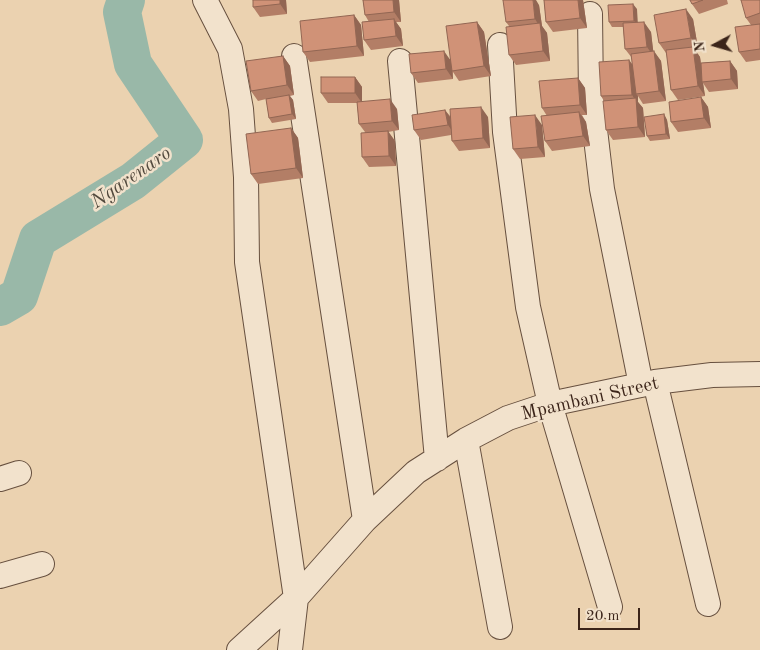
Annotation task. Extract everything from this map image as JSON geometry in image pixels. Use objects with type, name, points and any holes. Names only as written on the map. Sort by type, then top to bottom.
[{"type":"street","points":[[204,0],[230,49],[241,109],[246,176],[247,262],[296,598],[290,650]]},
{"type":"street","points":[[590,14],[591,96],[602,189],[648,383],[708,604]]},
{"type":"street","points":[[500,45],[505,132],[528,307],[550,404],[610,607]]},
{"type":"street","points":[[294,56],[365,520]]},
{"type":"street","points":[[400,61],[437,459]]},
{"type":"street","name":"Mpambani Street","points":[[239,650],[296,598],[365,520],[416,472],[466,440],[508,418],[550,404],[648,383],[712,375],[760,374]]},
{"type":"street","points":[[466,440],[500,627]]},
{"type":"street","points":[[0,576],[42,564]]},
{"type":"building","points":[[253,0],[280,0],[280,4],[253,7]]},
{"type":"building","points":[[363,0],[393,0],[394,12],[365,15]]},
{"type":"building","points":[[503,0],[533,0],[535,19],[506,22]]},
{"type":"building","points":[[544,0],[578,0],[580,18],[546,22]]},
{"type":"building","points":[[690,0],[703,0],[692,4]]},
{"type":"building","points":[[741,0],[760,0],[760,13],[746,18]]},
{"type":"building","points":[[633,4],[634,21],[609,22],[608,5]]},
{"type":"building","points":[[686,9],[691,38],[659,43],[654,15]]},
{"type":"building","points":[[354,15],[357,46],[303,52],[300,21]]},
{"type":"building","points":[[394,19],[396,36],[364,40],[362,22]]},
{"type":"building","points":[[477,22],[484,66],[452,71],[446,26]]},
{"type":"building","points":[[644,22],[647,47],[625,49],[623,23]]},
{"type":"building","points":[[540,23],[543,51],[509,55],[506,27]]},
{"type":"building","points":[[760,24],[760,49],[739,52],[735,27]]},
{"type":"building","points":[[693,47],[698,86],[671,90],[666,50]]},
{"type":"building","points":[[444,51],[446,69],[411,73],[409,54]]},
{"type":"building","points":[[654,51],[659,91],[636,94],[631,54]]},
{"type":"building","points":[[283,56],[287,85],[251,91],[246,61]]},
{"type":"building","points":[[629,60],[632,95],[601,96],[599,62]]},
{"type":"building","points":[[730,61],[731,79],[702,82],[701,63]]},
{"type":"building","points":[[321,77],[355,77],[355,93],[321,93]]},
{"type":"building","points":[[578,78],[580,105],[542,108],[539,81]]},
{"type":"building","points":[[289,95],[292,114],[269,118],[266,99]]},
{"type":"building","points":[[701,97],[704,118],[671,122],[669,102]]},
{"type":"building","points":[[636,98],[638,127],[606,130],[603,101]]},
{"type":"building","points":[[390,99],[392,121],[359,124],[357,102]]},
{"type":"building","points":[[481,107],[483,138],[452,141],[450,109]]},
{"type":"building","points":[[445,110],[448,125],[414,130],[412,115]]},
{"type":"building","points":[[579,112],[583,136],[545,141],[541,116]]},
{"type":"building","points":[[664,114],[666,134],[647,136],[644,117]]},
{"type":"building","points":[[535,115],[538,147],[513,149],[510,117]]},
{"type":"building","points":[[291,128],[296,168],[251,174],[246,134]]},
{"type":"building","points":[[388,131],[389,156],[362,157],[361,133]]},
{"type":"waterway","name":"Ngarenaro","points":[[0,307],[19,296],[38,239],[133,181],[184,140],[133,64],[122,12],[126,0]]}]
